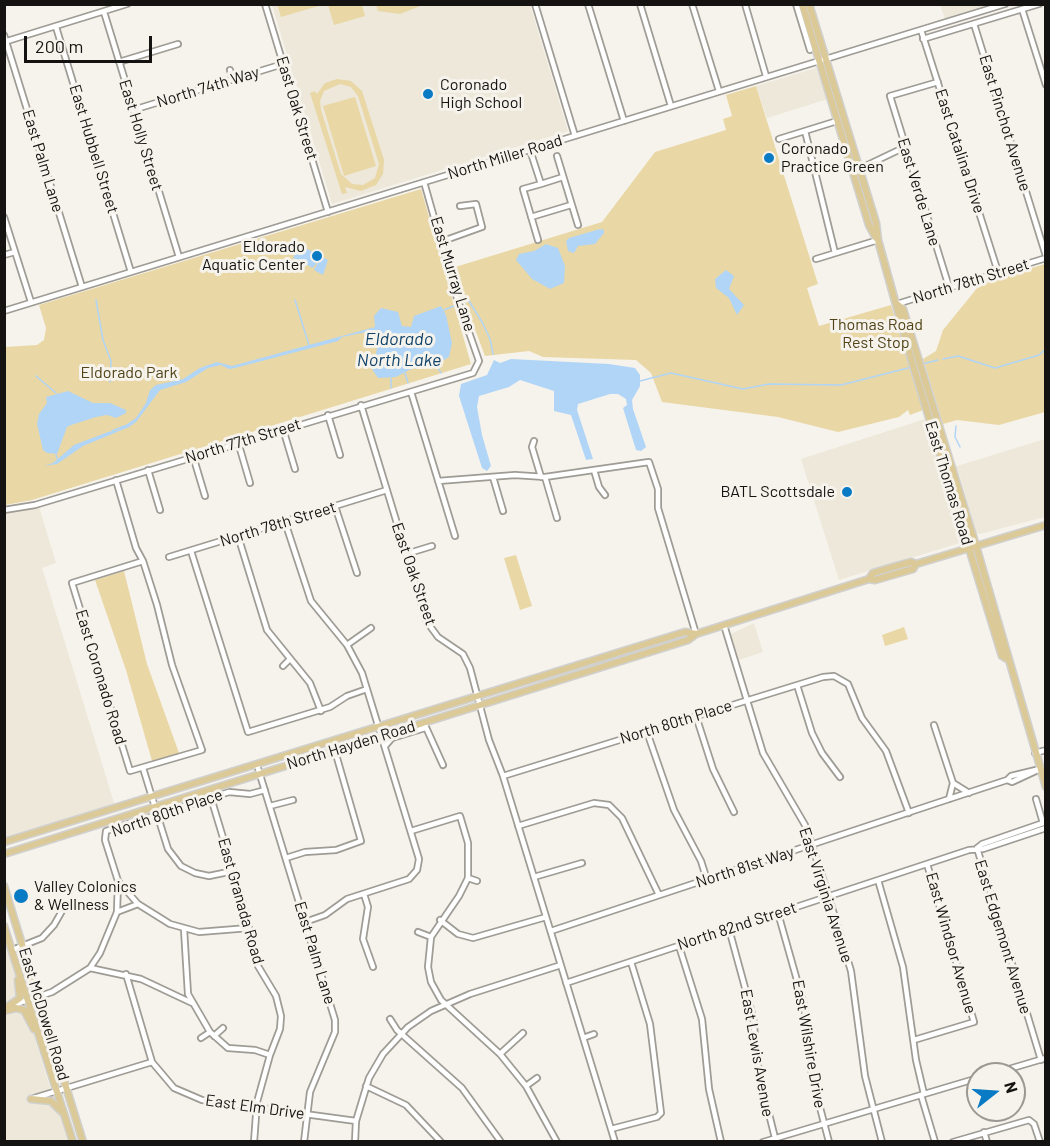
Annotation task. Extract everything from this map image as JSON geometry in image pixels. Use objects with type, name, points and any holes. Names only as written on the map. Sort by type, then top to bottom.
[{"type":"main road","name":"East Thomas Road","points":[[802,4],[804,22],[822,59],[860,169],[897,304],[896,310],[915,360],[972,547],[1008,653],[1007,659],[1046,787]]},
{"type":"main road","name":"East Thomas Road","points":[[809,4],[837,121],[869,225],[878,240]]},
{"type":"main road","name":"East Thomas Road","points":[[930,409],[934,434],[958,489],[972,547]]},
{"type":"main road","name":"North Hayden Road","points":[[869,579],[873,573],[911,562],[916,564],[1046,525]]},
{"type":"main road","name":"North Hayden Road","points":[[4,854],[381,735],[425,725],[481,705],[688,640],[696,634],[724,625],[869,579],[913,569],[916,564]]},
{"type":"main road","points":[[877,579],[892,571],[893,567]]},
{"type":"main road","name":"North Hayden Road","points":[[4,843],[685,632],[696,634]]},
{"type":"main road","points":[[579,665],[582,674]]},
{"type":"main road","name":"East McDowell Road","points":[[4,886],[83,1142]]},
{"type":"main road","name":"East McDowell Road","points":[[4,926],[73,1142]]},
{"type":"main road","points":[[5,1008],[18,1001],[21,995],[15,973],[17,965]]},
{"type":"main road","points":[[5,1008],[24,1010],[46,1056]]},
{"type":"main road","points":[[31,1099],[51,1101],[64,1114]]},
{"type":"street","points":[[5,40],[56,27],[127,4]]},
{"type":"street","name":"East Oak Street","points":[[265,4],[328,212]]},
{"type":"street","points":[[535,4],[575,136]]},
{"type":"street","points":[[588,4],[624,121]]},
{"type":"street","points":[[640,4],[671,106]]},
{"type":"street","points":[[692,4],[719,91]]},
{"type":"street","points":[[745,4],[766,76]]},
{"type":"street","name":"East Thomas Road","points":[[795,4],[804,22],[810,50]]},
{"type":"street","name":"North Miller Road","points":[[4,310],[1005,4]]},
{"type":"street","points":[[923,39],[1038,4]]},
{"type":"street","points":[[1023,9],[1046,85]]},
{"type":"street","name":"East Holly Street","points":[[104,12],[179,257]]},
{"type":"street","name":"East Pinchot Avenue","points":[[974,24],[1046,257]]},
{"type":"street","name":"East Hubbell Street","points":[[56,27],[131,272]]},
{"type":"street","name":"East Catalina Drive","points":[[921,30],[998,272]]},
{"type":"street","name":"East Palm Lane","points":[[5,40],[82,287]]},
{"type":"street","points":[[119,62],[178,44]]},
{"type":"street","name":"North 74th Way","points":[[133,110],[283,64]]},
{"type":"street","points":[[230,70],[233,80]]},
{"type":"street","name":"East Verde Lane","points":[[938,82],[890,96],[949,287]]},
{"type":"street","points":[[779,139],[837,121]]},
{"type":"street","points":[[805,131],[835,253]]},
{"type":"street","points":[[860,169],[906,147]]},
{"type":"street","points":[[530,150],[541,184]]},
{"type":"street","points":[[557,156],[578,225]]},
{"type":"street","points":[[538,240],[523,189],[563,177]]},
{"type":"street","name":"East Murray Lane","points":[[424,182],[443,242],[456,295],[477,352],[478,366]]},
{"type":"street","points":[[443,242],[482,227],[477,204],[460,206]]},
{"type":"street","points":[[531,217],[572,205]]},
{"type":"street","points":[[4,217],[31,303]]},
{"type":"street","points":[[816,259],[878,240]]},
{"type":"street","points":[[4,255],[15,252]]},
{"type":"street","name":"North 78th Street","points":[[897,304],[1046,257]]},
{"type":"street","name":"North 77th Street","points":[[4,510],[27,507],[361,405],[411,392],[470,374],[478,366]]},
{"type":"street","points":[[411,392],[455,536]]},
{"type":"street","name":"East Oak Street","points":[[361,405],[429,626],[438,637],[463,654],[488,729],[491,732],[492,742],[615,1142]]},
{"type":"street","points":[[328,415],[340,455]]},
{"type":"street","points":[[283,429],[295,469]]},
{"type":"street","points":[[534,441],[532,447],[557,518]]},
{"type":"street","points":[[238,442],[250,483]]},
{"type":"street","points":[[193,456],[205,496]]},
{"type":"street","points":[[438,481],[493,477],[543,477],[645,461],[651,464],[658,489],[658,508],[696,634]]},
{"type":"street","points":[[148,470],[160,510]]},
{"type":"street","points":[[594,470],[605,495]]},
{"type":"street","points":[[493,477],[503,511]]},
{"type":"street","points":[[116,480],[136,548],[143,561],[166,645],[202,750],[143,768],[155,807]]},
{"type":"street","name":"North 78th Street","points":[[169,557],[387,490]]},
{"type":"street","points":[[335,506],[357,573]]},
{"type":"street","points":[[285,522],[311,601],[347,645],[367,689],[419,860],[417,870],[404,882],[343,901],[325,915],[305,922]]},
{"type":"street","points":[[238,536],[267,630],[310,683],[321,711]]},
{"type":"street","points":[[406,554],[432,546]]},
{"type":"street","points":[[190,551],[248,732],[321,711],[334,706],[347,696],[367,689]]},
{"type":"street","name":"East Coronado Road","points":[[143,561],[72,583],[130,771],[143,768]]},
{"type":"street","name":"East Virginia Avenue","points":[[724,625],[746,701],[767,760],[799,813],[812,845],[851,971],[859,1016],[862,1055],[882,1142]]},
{"type":"street","points":[[347,645],[372,628]]},
{"type":"street","points":[[283,666],[290,659]]},
{"type":"street","points":[[846,670],[841,678],[851,688],[862,718],[891,760],[909,813]]},
{"type":"street","name":"North 80th Place","points":[[503,776],[823,677],[841,678]]},
{"type":"street","points":[[797,685],[812,733],[822,753],[840,777]]},
{"type":"street","points":[[696,716],[713,768],[734,813]]},
{"type":"street","points":[[425,725],[443,765]]},
{"type":"street","name":"North Hayden Road","points":[[385,746],[392,738],[425,725]]},
{"type":"street","points":[[934,725],[953,783],[949,799]]},
{"type":"street","points":[[647,732],[674,810],[708,880]]},
{"type":"street","points":[[1035,753],[1046,750]]},
{"type":"street","points":[[286,858],[305,852],[336,850],[361,841],[335,751]]},
{"type":"street","name":"East Palm Lane","points":[[257,765],[334,1014],[335,1027],[316,1071],[306,1114],[304,1142]]},
{"type":"street","name":"North 81st Way","points":[[551,931],[969,793],[1007,780],[1011,776],[1040,769]]},
{"type":"street","points":[[953,783],[969,793]]},
{"type":"street","name":"North 80th Place","points":[[118,881],[105,835],[110,829],[229,792],[250,794],[265,790]]},
{"type":"street","name":"East Granada Road","points":[[212,798],[258,966],[276,996],[281,1016],[280,1029],[270,1055],[256,1108],[254,1142]]},
{"type":"street","points":[[609,805],[612,798]]},
{"type":"street","points":[[1036,799],[1045,827]]},
{"type":"street","points":[[270,806],[293,800]]},
{"type":"street","points":[[518,826],[594,803],[609,805],[622,818],[659,895]]},
{"type":"street","points":[[157,814],[168,849],[181,866],[195,873],[209,876],[233,871]]},
{"type":"street","points":[[411,831],[460,816],[468,843],[468,878],[459,896],[440,920],[431,937],[428,951],[429,975],[437,995],[500,1054],[526,1086],[557,1142]]},
{"type":"street","name":"North 82nd Street","points":[[566,983],[977,848],[982,843],[1045,827]]},
{"type":"street","name":"East Edgemont Avenue","points":[[977,848],[1043,1059]]},
{"type":"street","points":[[534,877],[582,863]]},
{"type":"street","name":"East Windsor Avenue","points":[[914,1040],[974,1022],[927,864]]},
{"type":"street","points":[[468,878],[477,881]]},
{"type":"street","points":[[878,880],[903,967],[922,1095],[935,1142]]},
{"type":"street","points":[[118,881],[138,904],[170,924],[184,929],[216,933],[249,928]]},
{"type":"street","points":[[5,1008],[62,987],[90,968],[100,953],[117,912],[118,881]]},
{"type":"street","points":[[364,894],[368,908],[363,939],[374,967]]},
{"type":"street","points":[[117,912],[138,904]]},
{"type":"street","points":[[12,950],[42,938],[54,925],[62,911]]},
{"type":"street","name":"East Wilshire Drive","points":[[778,913],[804,1005],[812,1077],[829,1142]]},
{"type":"street","points":[[440,920],[458,934],[473,938],[546,917]]},
{"type":"street","points":[[184,929],[186,985],[192,1003],[212,1034],[228,1048],[249,1049],[270,1055]]},
{"type":"street","name":"East Lewis Avenue","points":[[729,929],[753,1017],[759,1074],[775,1140]]},
{"type":"street","points":[[418,932],[431,937]]},
{"type":"street","points":[[679,946],[702,1019],[709,1089],[721,1142]]},
{"type":"street","points":[[611,1129],[657,1117],[661,1113],[651,1030],[631,962]]},
{"type":"street","points":[[355,1142],[356,1121],[366,1086],[378,1060],[401,1033],[446,1004],[561,965]]},
{"type":"street","points":[[90,968],[126,974],[192,1003]]},
{"type":"street","name":"East Elm Drive","points":[[126,974],[152,1062],[168,1083],[190,1097],[356,1121]]},
{"type":"street","points":[[177,995],[186,985]]},
{"type":"street","points":[[390,1019],[401,1033],[462,1088],[501,1142]]},
{"type":"street","points":[[201,1038],[223,1028]]},
{"type":"street","points":[[500,1054],[523,1033]]},
{"type":"street","points":[[583,1038],[594,1034]]},
{"type":"street","points":[[1026,1064],[1043,1059]]},
{"type":"street","points":[[31,1099],[152,1062]]},
{"type":"street","points":[[526,1086],[537,1078]]},
{"type":"street","points":[[763,1142],[966,1082]]},
{"type":"street","points":[[366,1086],[406,1105],[441,1142]]},
{"type":"street","points":[[953,1142],[1031,1121],[1040,1142]]},
{"type":"street","points":[[984,1132],[987,1142]]},
{"type":"shaded area","points":[[940,4],[992,5],[945,19]]},
{"type":"shaded area","name":"Coronado High School","points":[[272,5],[530,5],[568,131],[332,204]]},
{"type":"shaded area","points":[[816,68],[828,99],[767,118],[756,86]]},
{"type":"shaded area","points":[[925,419],[963,542],[839,580],[801,459]]},
{"type":"shaded area","points":[[1045,439],[1045,517],[980,534],[976,533],[960,477],[954,467]]},
{"type":"shaded area","points":[[39,507],[56,563],[42,568],[115,806],[5,839],[5,514]]},
{"type":"shaded area","points":[[754,623],[763,652],[739,660],[731,634]]},
{"type":"shaded area","points":[[4,936],[48,1081],[69,1141],[5,1141]]},
{"type":"green space","points":[[277,4],[322,4],[322,5],[281,17]]},
{"type":"green space","points":[[376,4],[423,5],[400,14],[378,11]]},
{"type":"green space","points":[[328,5],[362,5],[365,16],[334,25]]},
{"type":"green space","points":[[337,79],[351,81],[362,91],[384,160],[383,174],[376,185],[361,191],[345,187],[347,193],[342,194],[310,93],[315,91],[317,94],[325,83]],"holes":[[[340,84],[351,87],[358,96],[379,164],[375,178],[363,185],[352,184],[341,174],[321,110],[320,101],[324,91]]]},
{"type":"green space","name":"Thomas Road Rest Stop","points":[[756,86],[818,284],[807,288],[819,326],[891,305],[923,410],[910,415],[908,410],[899,417],[838,432],[778,417],[662,402],[651,373],[636,360],[543,357],[529,351],[485,356],[452,268],[602,222],[655,152],[726,130],[723,119],[732,116],[726,95]]},
{"type":"green space","points":[[355,97],[376,166],[344,176],[323,106]]},
{"type":"green space","name":"Eldorado Park","points":[[421,189],[471,364],[32,500],[5,505],[5,347],[37,345],[44,340],[46,328],[39,305]]},
{"type":"green space","points":[[1045,264],[1045,412],[999,425],[957,420],[943,424],[923,359],[936,351],[943,330],[978,287],[992,280]]},
{"type":"green space","points":[[516,555],[532,606],[520,610],[504,558]]},
{"type":"green space","points":[[124,571],[147,664],[179,753],[152,761],[126,670],[95,580]]},
{"type":"green space","points":[[904,627],[908,639],[885,646],[882,635]]},
{"type":"water","points":[[600,229],[604,230],[604,233],[595,244],[578,246],[574,253],[568,251],[566,241],[569,238]]},
{"type":"water","points":[[546,244],[558,248],[565,266],[564,283],[550,289],[532,279],[516,260],[519,254],[534,251]]},
{"type":"water","points":[[300,245],[328,260],[323,275],[314,270],[320,258],[313,268],[293,258]]},
{"type":"water","points":[[726,270],[734,276],[729,289],[744,305],[737,315],[729,298],[716,288],[715,279]]},
{"type":"water","name":"Eldorado North Lake","points":[[441,306],[446,315],[452,343],[449,357],[442,361],[409,370],[396,377],[378,378],[372,369],[377,349],[376,330],[342,337],[338,341],[235,368],[229,369],[221,365],[208,368],[186,382],[160,390],[136,422],[129,427],[83,446],[57,464],[44,466],[53,463],[74,445],[118,430],[136,418],[146,403],[150,390],[156,385],[183,379],[200,368],[217,362],[232,366],[375,327],[374,316],[381,308],[398,312],[402,326],[411,327],[414,316]]},
{"type":"water","points":[[511,359],[609,364],[635,368],[640,375],[640,386],[632,400],[633,409],[646,447],[641,451],[636,450],[623,408],[627,405],[626,399],[618,394],[610,394],[578,404],[577,410],[593,459],[586,460],[571,415],[554,411],[554,391],[520,380],[509,387],[479,396],[477,407],[491,466],[487,471],[482,468],[459,396],[461,384],[487,375],[494,360],[500,363]]},
{"type":"water","points":[[68,391],[93,403],[110,403],[126,410],[126,413],[116,418],[107,415],[96,417],[67,427],[57,454],[47,453],[43,450],[37,424],[39,414],[47,403],[46,397]]},
{"type":"waterway","points":[[96,300],[103,340],[111,361],[110,382]]},
{"type":"waterway","points":[[295,300],[309,345]]},
{"type":"waterway","points":[[465,302],[469,301],[482,322],[490,339],[493,354]]},
{"type":"waterway","points":[[444,310],[454,306]]},
{"type":"waterway","points":[[943,359],[958,356],[995,368],[1039,355],[1046,349]]},
{"type":"waterway","points":[[922,364],[938,360]]},
{"type":"waterway","points":[[436,364],[441,373]]},
{"type":"waterway","points":[[640,381],[671,373],[743,389],[769,384],[841,385],[912,367]]},
{"type":"waterway","points":[[405,373],[408,383]]},
{"type":"waterway","points":[[36,376],[56,393]]},
{"type":"waterway","points":[[391,378],[391,388]]},
{"type":"waterway","points":[[112,431],[124,426]]},
{"type":"waterway","points":[[956,426],[955,437],[960,447]]},
{"type":"waterway","points":[[56,455],[58,460]]},
{"type":"place","name":"Coronado High School","points":[[428,94]]},
{"type":"place","name":"Coronado Practice Green","points":[[769,158]]},
{"type":"place","name":"Eldorado Aquatic Center","points":[[317,256]]},
{"type":"place","name":"BATL Scottsdale","points":[[847,492]]},
{"type":"place","name":"Valley Colonics & Wellness","points":[[21,896]]}]
